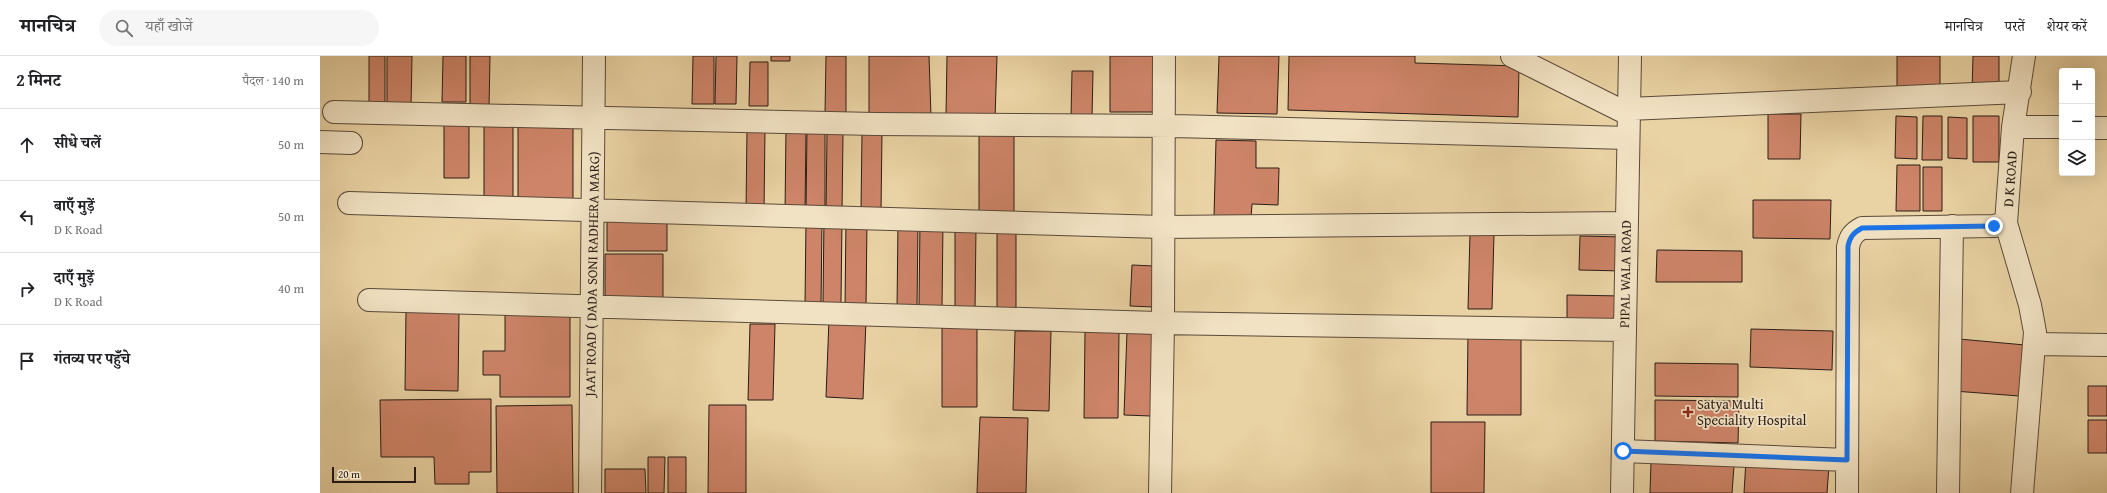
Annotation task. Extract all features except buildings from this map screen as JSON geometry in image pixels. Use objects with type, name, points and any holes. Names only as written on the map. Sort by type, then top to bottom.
[{"type":"street","name":"JAAT ROAD ( DADA SONI RADHERA MARG)","points":[[590,493],[591,305],[595,117],[594,56]]},
{"type":"street","points":[[1160,493],[1163,323],[1162,227],[1164,56]]},
{"type":"street","points":[[1512,56],[1628,112],[2020,92]]},
{"type":"street","name":"PIPAL WALA ROAD","points":[[1622,493],[1630,56]]},
{"type":"street","name":"D K ROAD","points":[[1847,493],[1849,239],[1854,232],[1862,228],[1994,226],[2006,223],[2013,127],[2020,92],[2024,56]]},
{"type":"street","points":[[334,112],[875,124],[1163,126],[1628,138]]},
{"type":"street","points":[[2013,127],[2059,127]]},
{"type":"street","points":[[2095,128],[2107,128]]},
{"type":"street","points":[[320,142],[351,143]]},
{"type":"street","points":[[349,203],[1162,227],[1626,223]]},
{"type":"street","points":[[2006,223],[2033,318],[2034,344],[2022,493]]},
{"type":"street","points":[[1948,493],[1952,226]]},
{"type":"street","points":[[369,300],[591,305],[882,316],[1163,323],[1625,330]]},
{"type":"street","points":[[2034,344],[2107,345]]},
{"type":"street","points":[[1623,451],[1847,460]]},
{"type":"place","name":"Satya Multi Speciality Hospital","points":[[1688,412]]},
{"type":"route","points":[[1623,451],[1847,460],[1849,239],[1854,232],[1862,228],[1994,226]]}]
